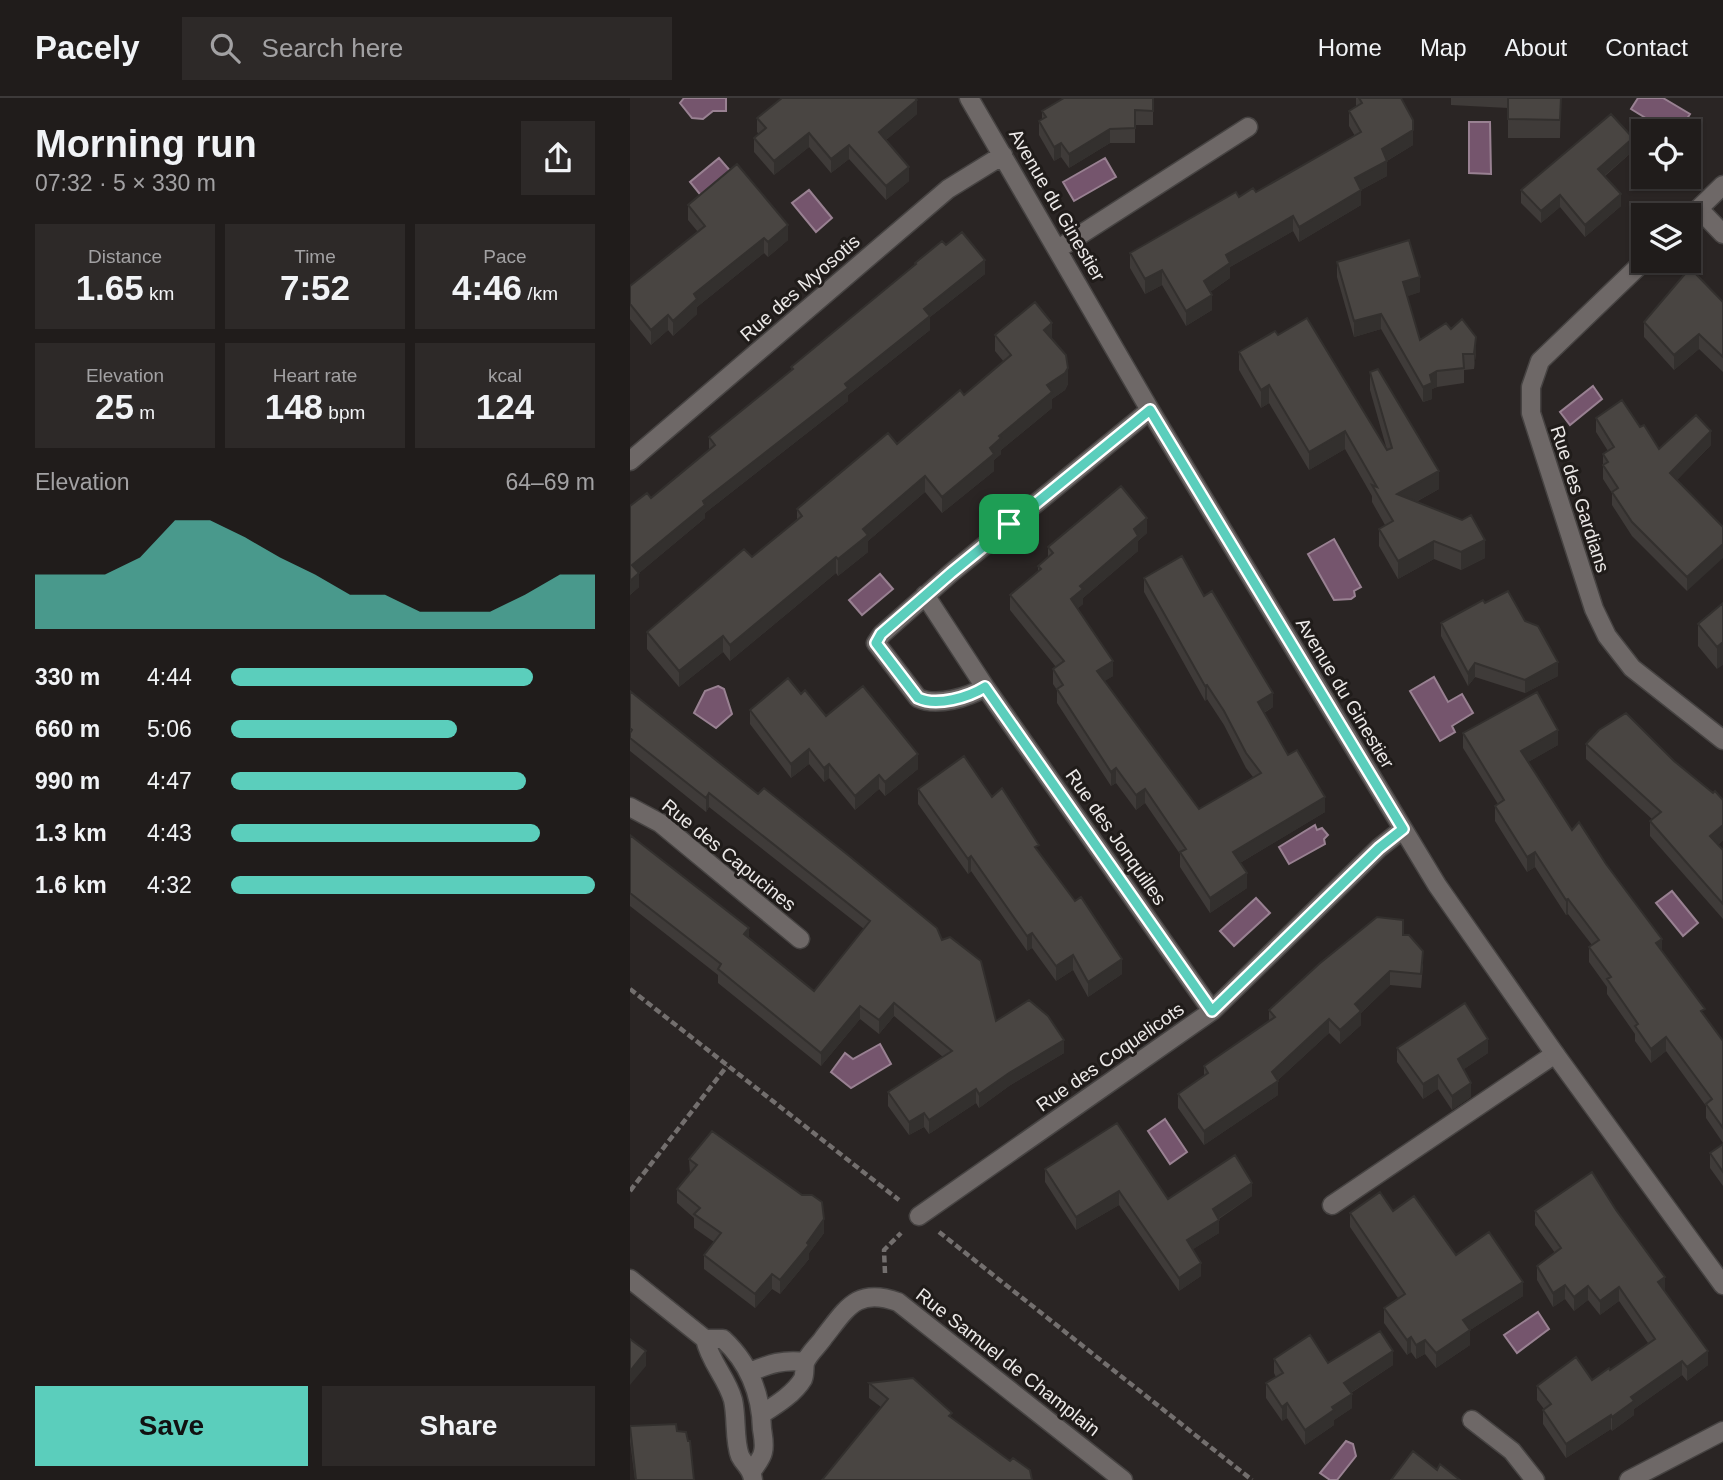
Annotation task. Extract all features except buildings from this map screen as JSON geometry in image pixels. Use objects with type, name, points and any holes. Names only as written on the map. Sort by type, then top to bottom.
[{"type":"street","name":"Avenue du Ginestier","points":[[969,98],[1150,410],[1437,885],[1723,1286]]},
{"type":"street","points":[[1058,249],[1248,127]]},
{"type":"street","name":"Rue des Myosotis","points":[[630,461],[948,189],[1003,155]]},
{"type":"street","points":[[1701,207],[1723,185]]},
{"type":"street","points":[[1701,219],[1723,234]]},
{"type":"street","name":"Rue des Gardians","points":[[1632,273],[1540,361],[1531,387],[1531,413],[1594,610],[1608,636],[1632,668],[1723,740]]},
{"type":"street","points":[[985,687],[972,695],[927,702],[918,698],[876,643],[881,634],[925,595],[1150,410]]},
{"type":"street","name":"Rue des Jonquilles","points":[[925,595],[985,687],[1212,1011]]},
{"type":"street","name":"Rue des Capucines","points":[[630,807],[660,823],[800,939]]},
{"type":"street","name":"Rue des Coquelicots","points":[[919,1216],[1212,1011],[1379,848],[1403,829]]},
{"type":"street","points":[[1332,1205],[1555,1054]]},
{"type":"street","points":[[630,1279],[705,1339],[723,1339],[737,1352],[750,1373],[762,1414],[763,1453],[753,1476]]},
{"type":"street","name":"Rue Samuel de Champlain","points":[[762,1414],[783,1399],[804,1378],[805,1362],[846,1309],[856,1301],[871,1296],[886,1298],[898,1302],[1123,1480]]},
{"type":"street","points":[[705,1339],[708,1353],[723,1376],[733,1401],[740,1456],[753,1476]]},
{"type":"street","points":[[733,1401],[750,1373],[770,1363],[791,1360],[805,1362]]},
{"type":"street","points":[[733,1401],[762,1414]]},
{"type":"street","points":[[1472,1420],[1513,1451],[1535,1480]]},
{"type":"street","points":[[1629,1480],[1723,1432]]},
{"type":"path","points":[[630,1191],[727,1066]]},
{"type":"path","points":[[886,1298],[884,1250],[919,1216]]},
{"type":"shaded area","points":[[684,98],[726,98],[726,111],[713,111],[703,119],[692,118],[680,103]]},
{"type":"shaded area","points":[[1638,98],[1663,98],[1690,114],[1687,119],[1647,119],[1631,109]]},
{"type":"shaded area","points":[[1469,122],[1490,122],[1491,174],[1469,173]]},
{"type":"shaded area","points":[[719,158],[732,173],[703,198],[690,182]]},
{"type":"shaded area","points":[[1105,158],[1116,177],[1074,201],[1063,182]]},
{"type":"shaded area","points":[[809,190],[832,218],[816,232],[792,203]]},
{"type":"shaded area","points":[[1593,386],[1602,399],[1570,425],[1560,412]]},
{"type":"shaded area","points":[[1334,539],[1361,587],[1354,591],[1355,596],[1351,599],[1334,600],[1308,554]]},
{"type":"shaded area","points":[[880,574],[893,589],[862,615],[849,600]]},
{"type":"shaded area","points":[[1434,677],[1448,702],[1462,694],[1473,713],[1452,726],[1455,732],[1440,741],[1410,691]]},
{"type":"shaded area","points":[[718,686],[724,689],[732,714],[716,728],[694,713],[705,691]]},
{"type":"shaded area","points":[[1315,825],[1317,830],[1322,828],[1328,835],[1324,839],[1325,844],[1289,864],[1279,847]]},
{"type":"shaded area","points":[[1672,891],[1698,923],[1683,936],[1656,903]]},
{"type":"shaded area","points":[[1256,898],[1270,913],[1234,946],[1220,931]]},
{"type":"shaded area","points":[[880,1044],[891,1064],[851,1088],[831,1072],[845,1053],[853,1059]]},
{"type":"shaded area","points":[[1165,1119],[1187,1152],[1170,1164],[1148,1131]]},
{"type":"shaded area","points":[[1538,1312],[1549,1329],[1517,1353],[1504,1335]]},
{"type":"shaded area","points":[[1346,1441],[1353,1444],[1356,1456],[1337,1480],[1330,1480],[1320,1473]]},
{"type":"route","points":[[1150,410],[1403,829],[1379,848],[1212,1011],[985,687],[972,695],[927,702],[918,698],[878,649],[876,643],[881,634],[1009,524],[1150,410]]}]
